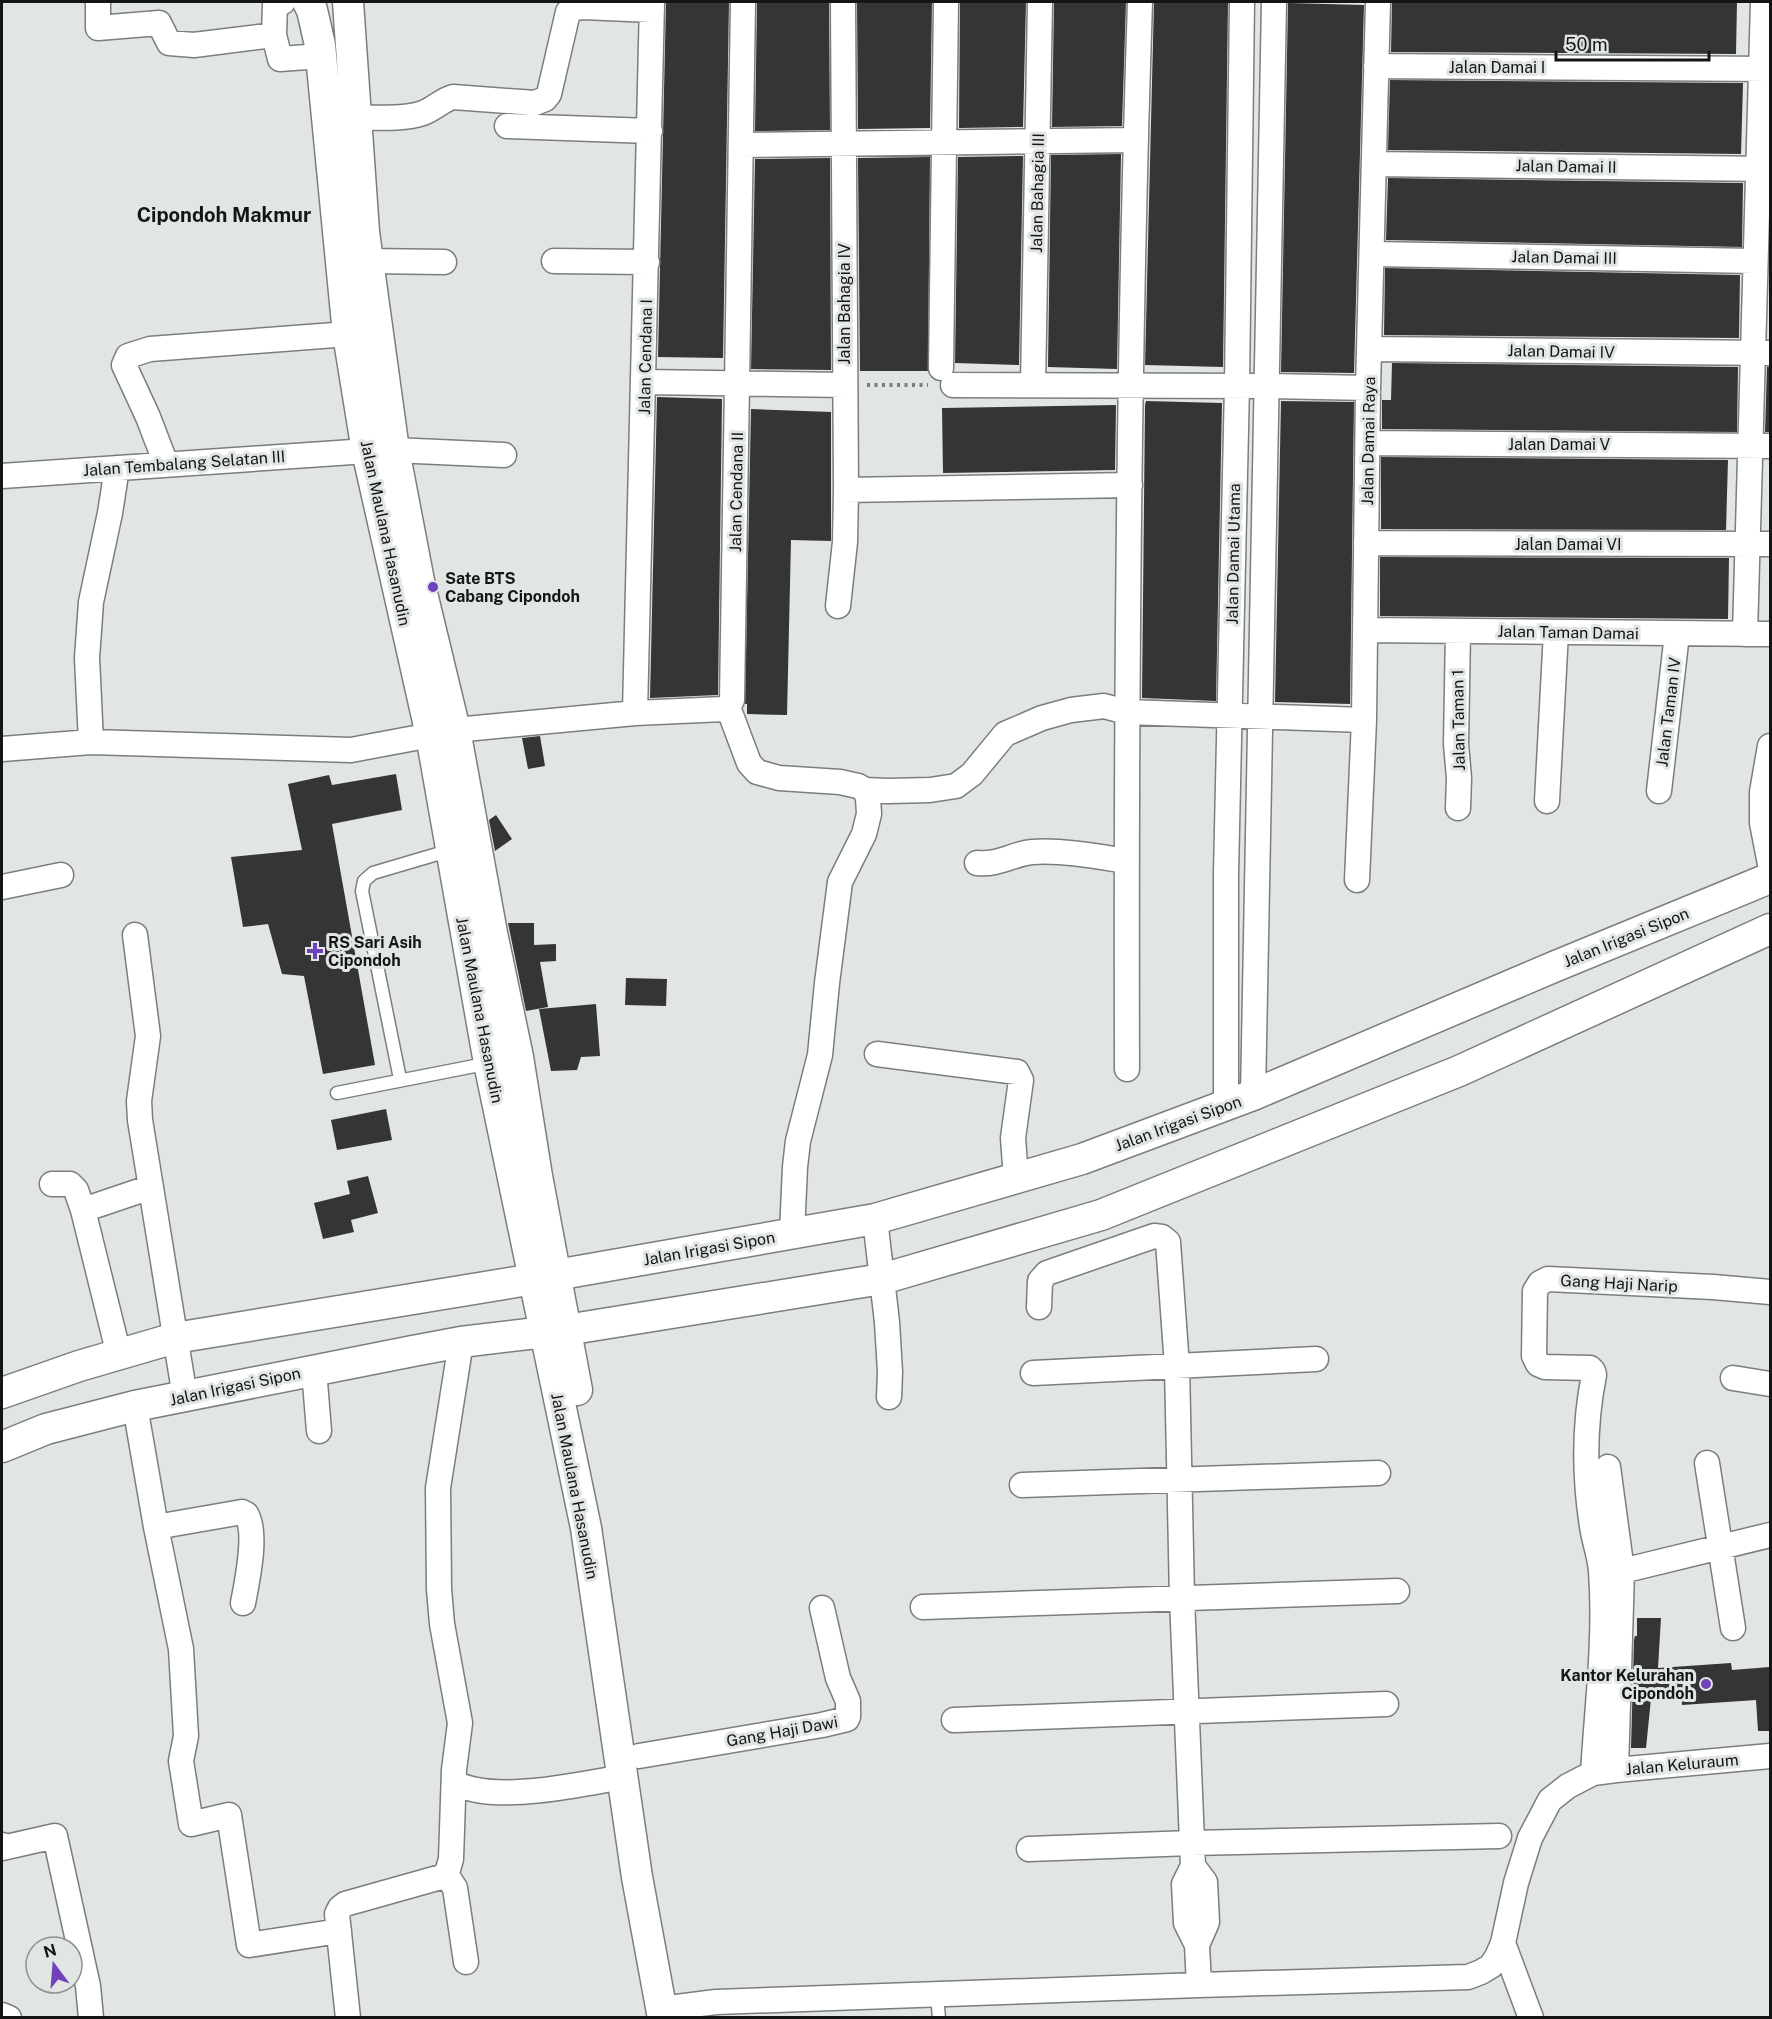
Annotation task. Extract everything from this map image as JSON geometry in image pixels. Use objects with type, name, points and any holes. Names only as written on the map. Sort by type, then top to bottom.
[{"type":"street","points":[[98,2],[98,28],[159,23],[169,43],[194,45],[274,35]]},
{"type":"street","points":[[283,2],[275,5],[274,35],[280,59],[321,56]]},
{"type":"street","name":"Jalan Maulana Hasanudin","points":[[308,2],[312,10],[321,56],[348,334],[380,451],[428,735],[451,850],[491,996]]},
{"type":"street","name":"Jalan Maulana Hasanudin","points":[[348,2],[380,451]]},
{"type":"street","name":"Jalan Cendana II","points":[[728,707],[734,692],[743,2]]},
{"type":"street","name":"Jalan Bahagia IV","points":[[838,606],[845,542],[846,490],[843,2]]},
{"type":"street","points":[[946,2],[942,379],[1033,385],[1368,388]]},
{"type":"street","name":"Jalan Bahagia III","points":[[1033,385],[1040,2]]},
{"type":"street","points":[[1127,1069],[1126,712],[1140,2]]},
{"type":"street","name":"Jalan Damai Utama","points":[[1239,1100],[1226,873],[1237,386],[1242,2]]},
{"type":"street","name":"Jalan Damai Utama","points":[[1239,1100],[1259,716],[1274,2]]},
{"type":"street","name":"Jalan Damai Raya","points":[[1358,880],[1364,720],[1368,388],[1378,2]]},
{"type":"street","points":[[1745,634],[1759,544],[1762,352],[1755,261],[1764,169],[1766,69],[1762,2]]},
{"type":"street","points":[[355,118],[415,115],[432,109],[445,99],[453,97],[535,103],[549,94],[568,12],[583,7],[652,6]]},
{"type":"street","name":"Jalan Cendana I","points":[[635,713],[652,6]]},
{"type":"street","name":"Jalan Damai I","points":[[1376,66],[1766,69]]},
{"type":"street","points":[[507,126],[650,131]]},
{"type":"street","points":[[742,145],[1136,140]]},
{"type":"street","name":"Jalan Damai II","points":[[1374,164],[1764,169]]},
{"type":"street","name":"Jalan Damai III","points":[[1373,254],[1755,261]]},
{"type":"street","points":[[368,261],[444,262]]},
{"type":"street","points":[[554,261],[647,262]]},
{"type":"street","points":[[166,464],[124,365],[128,356],[150,349],[348,334]]},
{"type":"street","name":"Jalan Damai IV","points":[[1370,349],[1762,352]]},
{"type":"street","points":[[644,382],[845,386]]},
{"type":"street","name":"Jalan Damai V","points":[[1368,443],[1760,446]]},
{"type":"street","name":"Jalan Tembalang Selatan III","points":[[2,476],[380,451],[504,454]]},
{"type":"street","points":[[91,742],[87,658],[91,602],[117,468]]},
{"type":"street","points":[[846,490],[1130,485]]},
{"type":"street","name":"Jalan Damai VI","points":[[1366,543],[1759,544]]},
{"type":"street","name":"Jalan Taman Damai","points":[[1365,630],[1770,634]]},
{"type":"street","name":"Jalan Taman 1","points":[[1458,631],[1456,744],[1459,778],[1458,808]]},
{"type":"street","points":[[1547,801],[1556,632]]},
{"type":"street","name":"Jalan Taman IV","points":[[1659,791],[1677,634]]},
{"type":"street","points":[[2,736],[2,749],[91,742],[351,750],[428,735],[635,713],[728,707],[749,763],[757,772],[779,778],[840,782],[865,790],[930,790],[956,786],[972,774],[1005,734],[1042,718],[1071,710],[1104,706],[1126,712],[1364,720]]},
{"type":"street","name":"Jalan Maulana Hasanudin","points":[[428,735],[492,933],[491,996],[494,1062],[550,1326],[585,1528],[637,1877],[675,2011]]},
{"type":"street","points":[[1770,746],[1762,792],[1762,823],[1770,864]]},
{"type":"street","points":[[792,1233],[798,1142],[820,1055],[826,983],[840,882],[864,834],[869,814],[865,790]]},
{"type":"street","points":[[977,863],[1000,862],[1030,852],[1087,855],[1126,861]]},
{"type":"street","points":[[2,887],[61,876]]},
{"type":"street","name":"Jalan Irigasi Sipon","points":[[2,1393],[79,1366],[176,1340],[468,1290],[539,1281],[792,1233],[875,1222],[1082,1159],[1239,1100],[1770,878]]},
{"type":"street","name":"Jalan Irigasi Sipon","points":[[2,1447],[46,1429],[184,1393],[550,1326],[881,1275],[1101,1215],[1459,1071],[1770,929]]},
{"type":"street","points":[[135,935],[148,1036],[139,1101],[184,1393]]},
{"type":"street","points":[[877,1054],[1017,1072],[1021,1080],[1013,1138],[1016,1178]]},
{"type":"street","points":[[52,1184],[70,1184],[76,1190],[119,1354]]},
{"type":"street","points":[[83,1210],[151,1187]]},
{"type":"street","points":[[875,1222],[890,1372],[889,1397]]},
{"type":"street","points":[[1039,1307],[1040,1281],[1043,1275],[1159,1235],[1170,1246],[1177,1366],[1182,1598],[1192,1855],[1184,1884],[1185,1923],[1197,1946],[1199,1985]]},
{"type":"street","name":"Gang Haji Narip","points":[[1604,1771],[1601,1568],[1592,1526],[1585,1444],[1588,1405],[1594,1375],[1590,1368],[1545,1367],[1538,1364],[1534,1356],[1534,1291],[1548,1279],[1701,1286],[1770,1292]]},
{"type":"street","points":[[348,2018],[338,1911],[345,1904],[436,1879],[446,1874],[451,1859],[454,1770],[460,1739],[460,1723],[442,1624],[439,1589],[438,1488],[450,1425],[472,1341]]},
{"type":"street","points":[[1033,1373],[1316,1359]]},
{"type":"street","points":[[314,1370],[319,1431]]},
{"type":"street","points":[[1733,1378],[1770,1384]]},
{"type":"street","points":[[135,1406],[156,1527],[181,1649],[186,1736],[181,1761],[191,1824],[229,1815],[249,1945],[339,1931]]},
{"type":"street","points":[[1707,1463],[1733,1628]]},
{"type":"street","points":[[675,2011],[716,2002],[938,2007],[1199,1985],[1468,1977],[1481,1972],[1491,1966],[1503,1943],[1516,1883],[1530,1838],[1550,1800],[1568,1786],[1604,1771],[1622,1571],[1608,1467]]},
{"type":"street","points":[[1022,1485],[1378,1473]]},
{"type":"street","points":[[156,1527],[242,1512],[246,1514],[251,1526],[251,1544],[243,1603]]},
{"type":"street","points":[[1622,1571],[1770,1535]]},
{"type":"street","points":[[923,1607],[1397,1591]]},
{"type":"street","name":"Gang Haji Dawi","points":[[623,1771],[847,1719],[849,1717],[848,1701],[838,1678],[822,1608]]},
{"type":"street","points":[[954,1720],[1386,1704]]},
{"type":"street","name":"Jalan Keluraum","points":[[1604,1771],[1770,1755]]},
{"type":"street","points":[[455,1784],[477,1790],[498,1792],[565,1787],[623,1771]]},
{"type":"street","points":[[2,1845],[2,1848],[55,1836],[88,1986],[92,2018]]},
{"type":"street","points":[[1029,1849],[1192,1855],[1499,1836]]},
{"type":"street","points":[[446,1874],[455,1888],[466,1962]]},
{"type":"street","points":[[1503,1943],[1531,2018]]},
{"type":"street","points":[[2,2015],[9,2018]]},
{"type":"lane","points":[[400,1079],[362,891],[364,881],[373,873],[451,850]]},
{"type":"lane","points":[[337,1092],[494,1062]]},
{"type":"path","points":[[845,386],[942,379]]},
{"type":"building","points":[[666,2],[729,2],[723,358],[658,357]]},
{"type":"building","points":[[757,2],[829,3],[830,130],[755,131]]},
{"type":"building","points":[[857,2],[932,2],[930,128],[858,129]]},
{"type":"building","points":[[960,2],[1026,2],[1023,127],[959,128]]},
{"type":"building","points":[[1054,2],[1126,2],[1122,126],[1052,127]]},
{"type":"building","points":[[1154,2],[1228,2],[1223,367],[1145,365]]},
{"type":"building","points":[[1392,2],[1737,2],[1736,54],[1391,52]]},
{"type":"building","points":[[1288,3],[1364,5],[1354,373],[1281,372]]},
{"type":"building","points":[[1390,80],[1743,83],[1741,154],[1388,150]]},
{"type":"building","points":[[1121,154],[1117,369],[1048,367],[1051,155]]},
{"type":"building","points":[[1023,156],[1019,365],[955,363],[958,157]]},
{"type":"building","points":[[930,157],[928,371],[860,371],[858,158]]},
{"type":"building","points":[[830,158],[831,370],[751,369],[755,159]]},
{"type":"building","points":[[1388,178],[1743,183],[1742,247],[1386,240]]},
{"type":"building","points":[[1385,268],[1740,275],[1739,338],[1384,335]]},
{"type":"building","points":[[1392,363],[1738,367],[1737,432],[1382,429],[1382,400],[1391,400]]},
{"type":"building","points":[[1767,367],[1770,367],[1770,432],[1765,432]]},
{"type":"building","points":[[657,397],[722,399],[718,695],[650,698]]},
{"type":"building","points":[[1146,401],[1222,403],[1216,701],[1142,698]]},
{"type":"building","points":[[1281,401],[1354,402],[1350,704],[1275,702]]},
{"type":"building","points":[[1116,405],[1115,470],[943,473],[942,408]]},
{"type":"building","points":[[751,409],[831,412],[831,541],[791,540],[787,715],[747,714],[747,704],[745,704]]},
{"type":"building","points":[[1381,457],[1728,460],[1726,530],[1381,529]]},
{"type":"building","points":[[1380,557],[1729,558],[1728,619],[1380,616]]},
{"type":"building","points":[[540,736],[545,766],[528,769],[522,738]]},
{"type":"building","name":"RS Sari Asih Cipondoh","points":[[396,774],[402,810],[332,824],[375,1065],[323,1074],[304,976],[282,974],[268,924],[243,927],[231,857],[302,850],[288,784],[329,775],[332,785]]},
{"type":"building","points":[[496,815],[512,839],[495,851],[489,820]]},
{"type":"building","points":[[508,923],[534,923],[534,945],[556,944],[556,961],[540,962],[548,1007],[526,1011]]},
{"type":"building","points":[[626,978],[667,979],[666,1006],[625,1005]]},
{"type":"building","points":[[596,1004],[600,1056],[581,1057],[577,1070],[551,1071],[539,1009]]},
{"type":"building","points":[[386,1109],[392,1140],[337,1150],[331,1120]]},
{"type":"building","points":[[368,1176],[378,1213],[351,1220],[354,1232],[323,1239],[314,1203],[350,1194],[347,1181]]},
{"type":"building","points":[[1637,1618],[1661,1618],[1658,1668],[1731,1663],[1732,1670],[1770,1667],[1770,1731],[1758,1731],[1756,1700],[1682,1705],[1681,1693],[1652,1689],[1646,1748],[1631,1748],[1634,1640],[1637,1636]]},
{"type":"place","name":"Sate BTS Cabang Cipondoh","points":[[433,587]]},
{"type":"place","name":"RS Sari Asih Cipondoh","points":[[315,951]]},
{"type":"place","name":"Kantor Kelurahan Cipondoh","points":[[1706,1684]]},
{"type":"district","name":"Cipondoh Makmur","points":[[224,215]]}]
